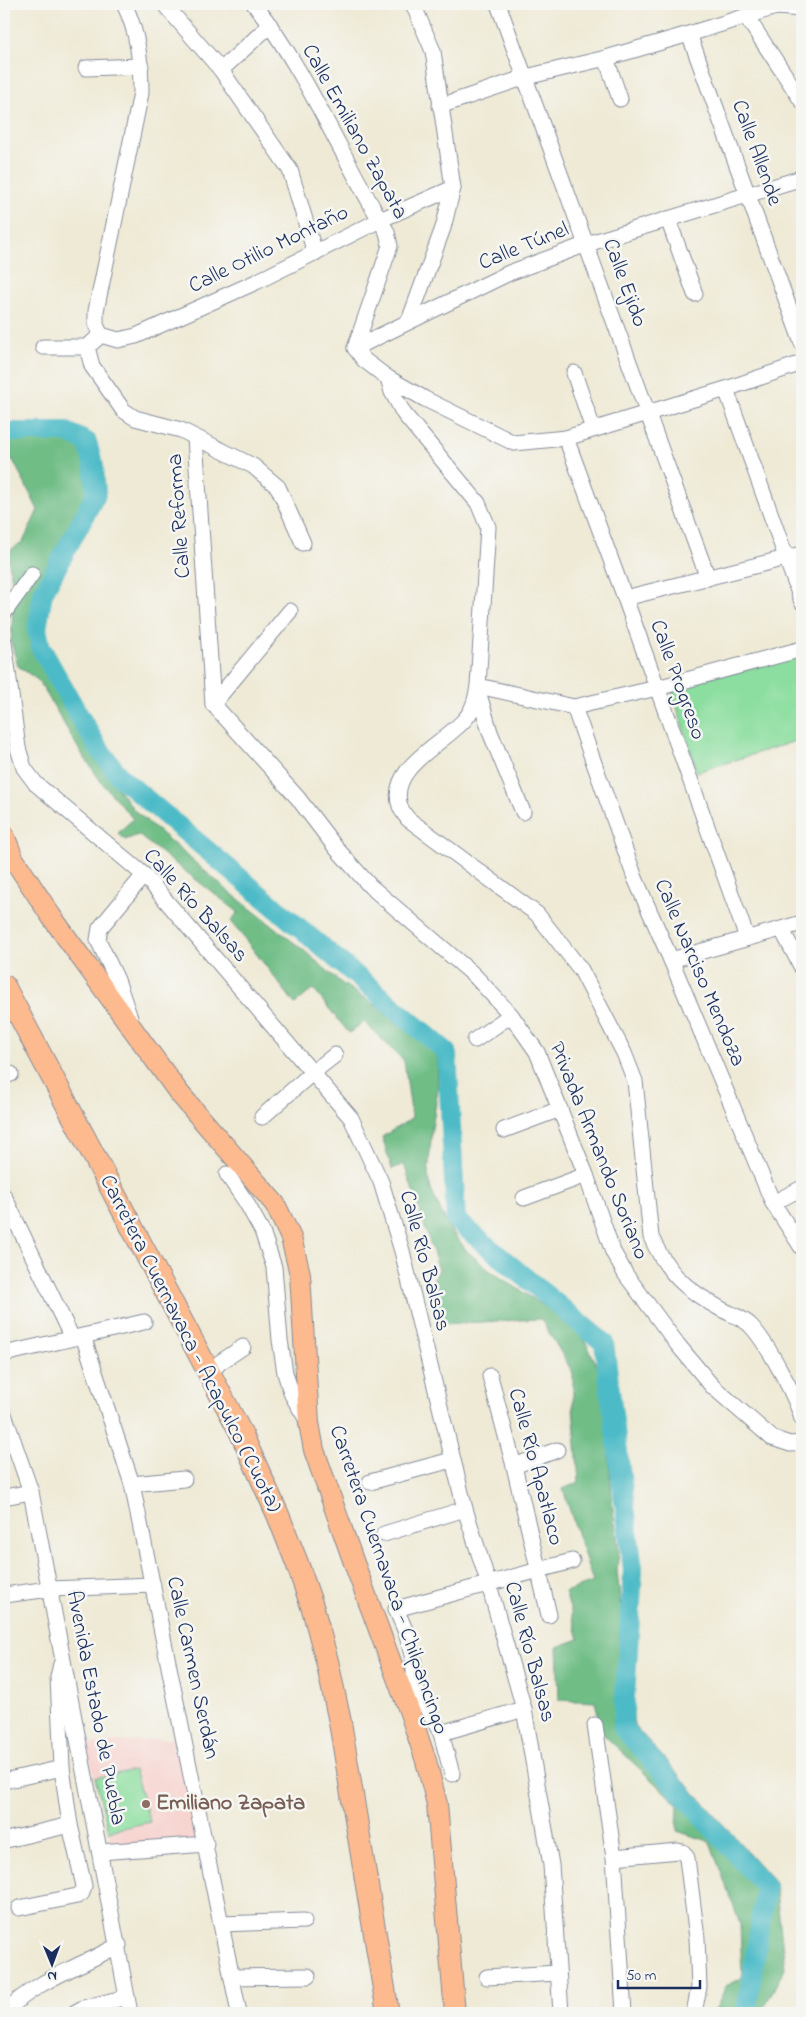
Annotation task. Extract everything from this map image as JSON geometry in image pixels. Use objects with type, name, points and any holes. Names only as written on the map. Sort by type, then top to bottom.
[{"type":"highway","name":"Carretera Cuernavaca - Acapulco (Cuota)","points":[[4,986],[241,1433],[278,1515],[313,1609],[327,1661],[340,1722],[388,2013]]},
{"type":"highway","name":"Carretera Cuernavaca - Acapulco (Cuota)","points":[[4,1016],[228,1438],[266,1520],[284,1568],[301,1615],[316,1673],[327,1728],[374,2013]]},
{"type":"main road","name":"Carretera Cuernavaca - Chilpancingo","points":[[4,835],[13,858],[51,916],[178,1093],[275,1204],[291,1238],[300,1274],[309,1423],[314,1450],[406,1684],[436,1804],[454,2013]]},
{"type":"street","points":[[43,347],[87,347],[101,335],[96,325],[96,311],[141,93],[141,66],[129,14],[124,4]]},
{"type":"street","points":[[164,4],[221,70],[290,170],[315,253]]},
{"type":"street","name":"Calle Emiliano Zapata","points":[[254,4],[270,25],[324,116],[387,232],[390,246],[355,348]]},
{"type":"street","points":[[409,321],[443,228],[453,188],[433,51],[413,4]]},
{"type":"street","name":"Calle Ejido","points":[[498,4],[708,578]]},
{"type":"street","points":[[440,106],[526,77],[606,58],[746,16],[788,9]]},
{"type":"street","points":[[746,16],[802,101]]},
{"type":"street","points":[[221,70],[270,25]]},
{"type":"street","name":"Calle Allende","points":[[689,34],[802,343]]},
{"type":"street","points":[[606,58],[620,99]]},
{"type":"street","points":[[86,68],[141,66]]},
{"type":"street","name":"Calle Túnel","points":[[355,348],[509,272],[587,244],[802,178]]},
{"type":"street","name":"Calle Otilio Montaño","points":[[101,335],[118,340],[136,336],[256,282],[380,220],[453,188]]},
{"type":"street","points":[[668,219],[695,294]]},
{"type":"street","name":"Calle Reforma","points":[[87,347],[92,366],[123,410],[135,418],[181,430],[196,438],[213,704]]},
{"type":"street","points":[[355,348],[364,360],[388,378],[425,400],[514,443],[566,438],[726,389],[802,363]]},
{"type":"street","points":[[574,372],[593,429]]},
{"type":"street","points":[[388,378],[392,392],[404,414],[478,503],[488,527],[478,688],[474,705],[466,718],[424,753],[402,778],[398,792],[400,806],[408,819],[537,914],[581,970],[624,1053],[635,1081],[651,1237],[662,1260],[674,1275],[696,1295],[750,1325],[776,1364],[802,1419]]},
{"type":"street","points":[[726,389],[795,556],[802,602]]},
{"type":"street","points":[[196,438],[253,466],[278,487],[303,543]]},
{"type":"street","name":"Calle Progreso","points":[[566,438],[747,938]]},
{"type":"street","points":[[625,598],[795,556]]},
{"type":"street","points":[[4,613],[32,574]]},
{"type":"street","points":[[213,704],[290,611]]},
{"type":"street","name":"Calle Río Balsas","points":[[4,642],[18,748],[24,768],[36,784],[144,874],[351,1118],[381,1182],[402,1251],[465,1509],[489,1585],[524,1709],[551,1864],[561,2013]]},
{"type":"street","points":[[478,688],[574,707],[657,688],[802,649]]},
{"type":"street","points":[[478,688],[490,732],[523,812]]},
{"type":"street","name":"Privada Armando Soriano","points":[[213,704],[297,798],[336,848],[370,886],[474,975],[511,1015],[537,1052],[586,1175],[613,1252],[626,1275],[678,1345],[712,1386],[772,1438],[790,1444],[802,1444]]},
{"type":"street","name":"Calle Narciso Mendoza","points":[[574,707],[635,878],[672,960],[773,1203],[802,1248]]},
{"type":"street","points":[[134,1031],[117,980],[98,940],[100,928],[144,874]]},
{"type":"street","points":[[672,960],[802,923]]},
{"type":"street","points":[[782,930],[802,968]]},
{"type":"street","points":[[475,1040],[511,1015]]},
{"type":"street","points":[[262,1117],[335,1055]]},
{"type":"street","points":[[504,1130],[560,1109]]},
{"type":"street","points":[[227,1174],[246,1202],[262,1231],[274,1267],[280,1340],[285,1373],[292,1396],[309,1423]]},
{"type":"street","points":[[524,1198],[586,1175]]},
{"type":"street","points":[[773,1203],[802,1188]]},
{"type":"street","name":"Calle Carmen Serdán","points":[[4,1196],[77,1337],[132,1484],[239,2013]]},
{"type":"street","points":[[4,1354],[144,1322]]},
{"type":"street","points":[[210,1374],[219,1363],[243,1346]]},
{"type":"street","name":"Calle Río Apatlaco","points":[[490,1376],[540,1569],[549,1615]]},
{"type":"street","name":"Avenida Estado de Puebla","points":[[4,1414],[31,1492],[64,1655],[119,1945],[130,2013]]},
{"type":"street","points":[[514,1466],[557,1450]]},
{"type":"street","points":[[370,1482],[452,1460]]},
{"type":"street","points":[[132,1484],[184,1479]]},
{"type":"street","points":[[4,1497],[31,1492]]},
{"type":"street","points":[[384,1534],[465,1509]]},
{"type":"street","points":[[452,1774],[441,1733],[406,1684],[414,1662],[406,1632],[396,1609],[572,1561]]},
{"type":"street","points":[[4,1595],[50,1589],[153,1585]]},
{"type":"street","points":[[19,1908],[77,1896],[82,1893],[84,1886],[70,1825],[62,1768],[58,1677],[64,1655]]},
{"type":"street","points":[[441,1733],[524,1709]]},
{"type":"street","points":[[595,1725],[614,1857],[624,2013]]},
{"type":"street","points":[[4,1780],[62,1768]]},
{"type":"street","points":[[6,1840],[70,1825]]},
{"type":"street","points":[[100,1852],[206,1844]]},
{"type":"street","points":[[614,1857],[678,1851],[683,1852],[687,1858],[697,1938],[699,1987],[694,2013]]},
{"type":"street","points":[[222,1924],[304,1921]]},
{"type":"street","points":[[4,2013],[43,1982],[119,1945]]},
{"type":"street","points":[[487,1978],[558,1973]]},
{"type":"street","points":[[233,1977],[308,1976]]},
{"type":"street","points":[[74,2013],[83,2008],[127,1997]]},
{"type":"shaded area","name":"Emiliano Zapata","points":[[177,1738],[197,1842],[113,1846],[86,1744]]},
{"type":"green space","points":[[28,431],[62,433],[90,443],[103,463],[100,487],[87,515],[43,580],[36,608],[40,633],[93,756],[134,810],[227,890],[306,952],[340,982],[379,1008],[438,1054],[438,1089],[428,1175],[431,1190],[448,1226],[467,1251],[489,1270],[552,1311],[581,1333],[598,1367],[604,1391],[613,1510],[619,1551],[617,1571],[634,1725],[775,1882],[785,1968],[761,2013],[714,2013],[726,1986],[742,1978],[740,1924],[710,1842],[677,1831],[678,1805],[603,1734],[595,1702],[559,1700],[557,1647],[579,1639],[565,1592],[593,1582],[563,1489],[579,1482],[573,1407],[573,1373],[541,1319],[443,1324],[432,1281],[439,1270],[404,1164],[392,1169],[382,1137],[412,1118],[404,1061],[364,1022],[349,1033],[313,989],[295,1004],[231,921],[238,912],[138,835],[125,840],[118,833],[133,819],[102,783],[80,751],[39,681],[18,666],[11,642],[14,592],[7,552],[23,542],[38,510],[13,460],[4,462],[4,433]]},
{"type":"green space","points":[[802,648],[802,739],[697,772],[671,688]]},
{"type":"green space","points":[[134,1770],[150,1822],[109,1831],[95,1778]]},
{"type":"waterway","points":[[4,432],[67,432],[87,442],[94,467],[96,494],[43,593],[37,629],[41,648],[97,746],[120,777],[447,1052],[456,1220],[604,1343],[633,1570],[623,1728],[766,1887],[746,2013]]},
{"type":"place","name":"Emiliano Zapata","points":[[146,1804]]}]
